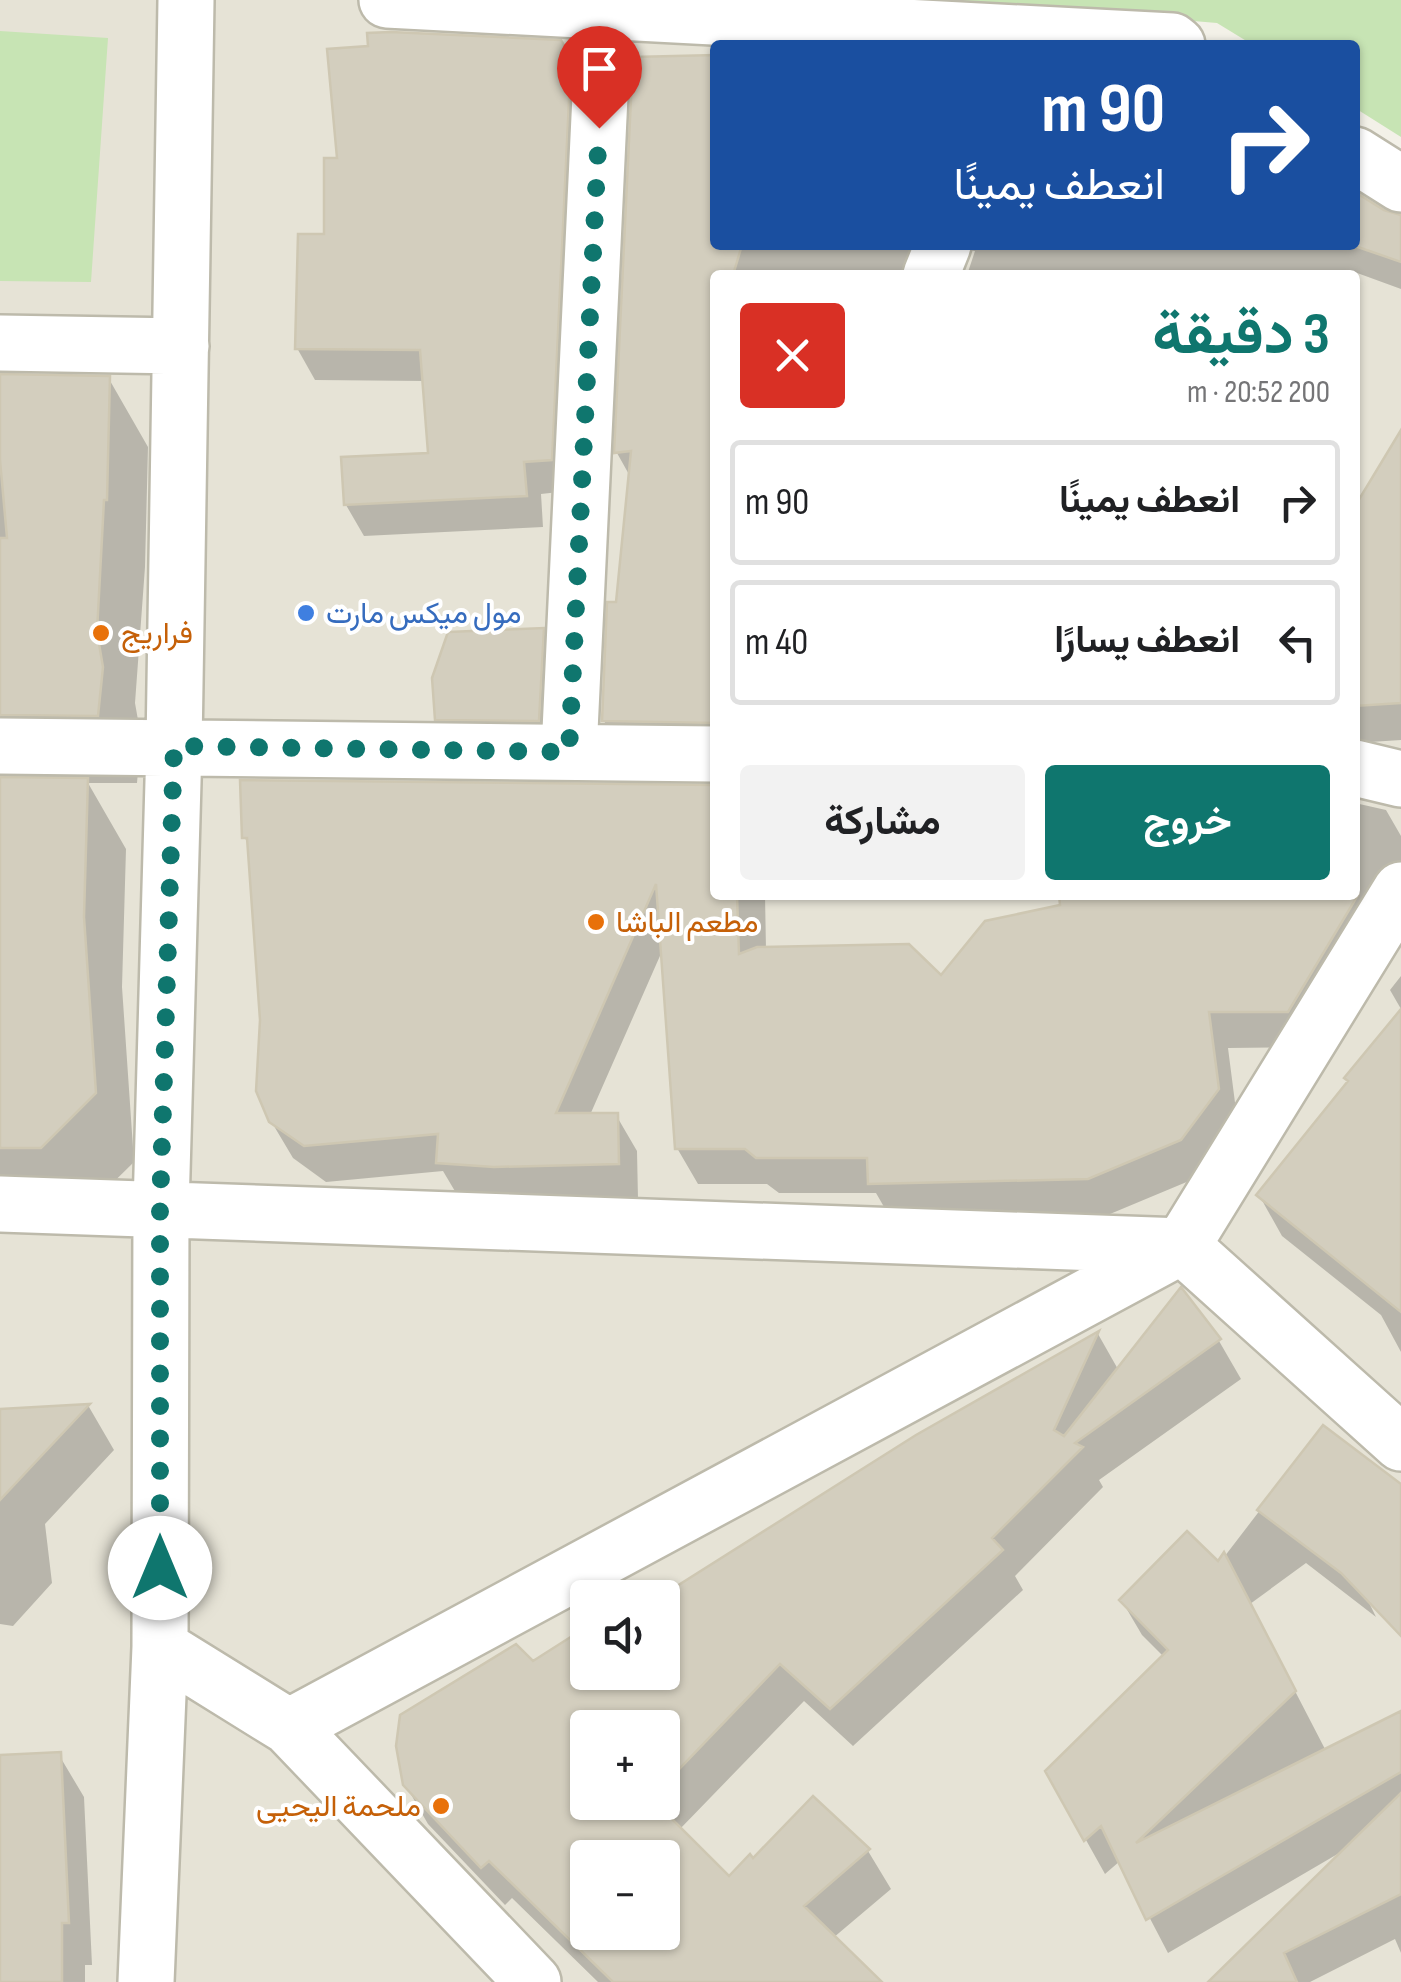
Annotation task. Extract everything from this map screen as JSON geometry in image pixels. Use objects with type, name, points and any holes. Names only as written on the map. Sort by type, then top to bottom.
[{"type":"street","points":[[146,1982],[160,1647],[160,1208],[174,746],[186,0]]},
{"type":"street","points":[[386,0],[1071,40]]},
{"type":"street","points":[[569,752],[604,11]]},
{"type":"street","points":[[1360,159],[1401,184]]},
{"type":"street","points":[[0,342],[181,346]]},
{"type":"street","points":[[0,746],[710,754]]},
{"type":"street","points":[[1360,769],[1401,779]]},
{"type":"street","points":[[289,1727],[1182,1246],[1401,890]]},
{"type":"street","points":[[0,1204],[1182,1246],[1401,1442]]},
{"type":"street","points":[[160,1647],[289,1727],[533,1982]]},
{"type":"shaded area","points":[[0,0],[183,0],[137,1982],[0,1982]]},
{"type":"shaded area","points":[[186,0],[383,0],[1089,40],[710,40],[710,250],[1360,250],[1360,158],[1401,184],[1401,1982],[138,1982]]},
{"type":"green space","points":[[944,0],[1401,0],[1401,137],[1360,111],[1360,40],[1245,40],[1217,23]]},
{"type":"green space","points":[[0,31],[108,38],[91,282],[0,281]]},
{"type":"building","points":[[367,33],[561,40],[571,58],[552,460],[524,462],[527,496],[344,505],[341,457],[428,453],[420,350],[295,349],[298,234],[324,234],[324,158],[337,158],[327,49],[368,46]]},
{"type":"building","points":[[710,55],[710,250],[740,250],[734,270],[710,270],[710,723],[602,721],[607,602],[616,602],[631,451],[614,453],[633,57]]},
{"type":"building","points":[[1360,195],[1401,215],[1401,262],[1360,248]]},
{"type":"building","points":[[0,374],[110,376],[107,500],[97,632],[103,667],[98,716],[0,715],[0,538],[7,538],[0,460]]},
{"type":"building","points":[[1401,430],[1401,703],[1360,706],[1360,498]]},
{"type":"building","points":[[544,628],[539,721],[435,720],[432,678],[448,632]]},
{"type":"building","points":[[0,777],[88,778],[84,917],[96,1093],[41,1148],[0,1148]]},
{"type":"building","points":[[240,780],[710,785],[710,900],[737,900],[739,954],[757,947],[909,944],[941,975],[985,921],[1060,905],[1060,900],[1355,900],[1288,1012],[1209,1012],[1219,1089],[1181,1140],[1088,1179],[868,1184],[867,1158],[756,1158],[745,1149],[675,1149],[656,884],[556,1113],[618,1113],[619,1164],[494,1167],[436,1163],[438,1134],[304,1146],[269,1122],[256,1091],[260,1020],[247,838],[242,838]]},
{"type":"building","points":[[1401,1009],[1401,1312],[1256,1195]]},
{"type":"building","points":[[1181,1287],[1221,1339],[1075,1443],[1083,1447],[992,1538],[1003,1550],[830,1709],[780,1664],[680,1768],[680,1710],[570,1710],[570,1820],[673,1820],[729,1876],[750,1854],[753,1858],[813,1796],[870,1849],[804,1906],[882,1982],[613,1982],[580,1950],[680,1950],[680,1840],[570,1840],[570,1940],[489,1861],[481,1868],[403,1785],[396,1746],[400,1715],[516,1644],[533,1661],[570,1637],[570,1690],[680,1690],[680,1584],[916,1435],[1099,1331],[1054,1430],[1064,1436]]},
{"type":"building","points":[[90,1404],[0,1500],[0,1409]]},
{"type":"building","points":[[1323,1425],[1401,1484],[1401,1636],[1341,1573],[1257,1510]]},
{"type":"building","points":[[1187,1531],[1218,1561],[1224,1552],[1296,1691],[1136,1843],[1401,1711],[1401,1772],[1146,1920],[1101,1826],[1084,1841],[1045,1771],[1168,1650],[1119,1600]]},
{"type":"building","points":[[61,1752],[69,1923],[62,1923],[62,1982],[0,1982],[0,1755]]},
{"type":"building","points":[[1401,1793],[1401,1894],[1284,1953],[1297,1982],[1208,1982]]},
{"type":"place","name":"مول ميكس مارت","points":[[306,613]]},
{"type":"place","name":"فراريج","points":[[101,633]]},
{"type":"place","name":"مطعم الباشا","points":[[596,922]]},
{"type":"place","name":"ملحمة اليحيى","points":[[441,1806]]},
{"type":"route","points":[[160,1568],[160,1208],[174,746],[569,752],[599,128]]}]
